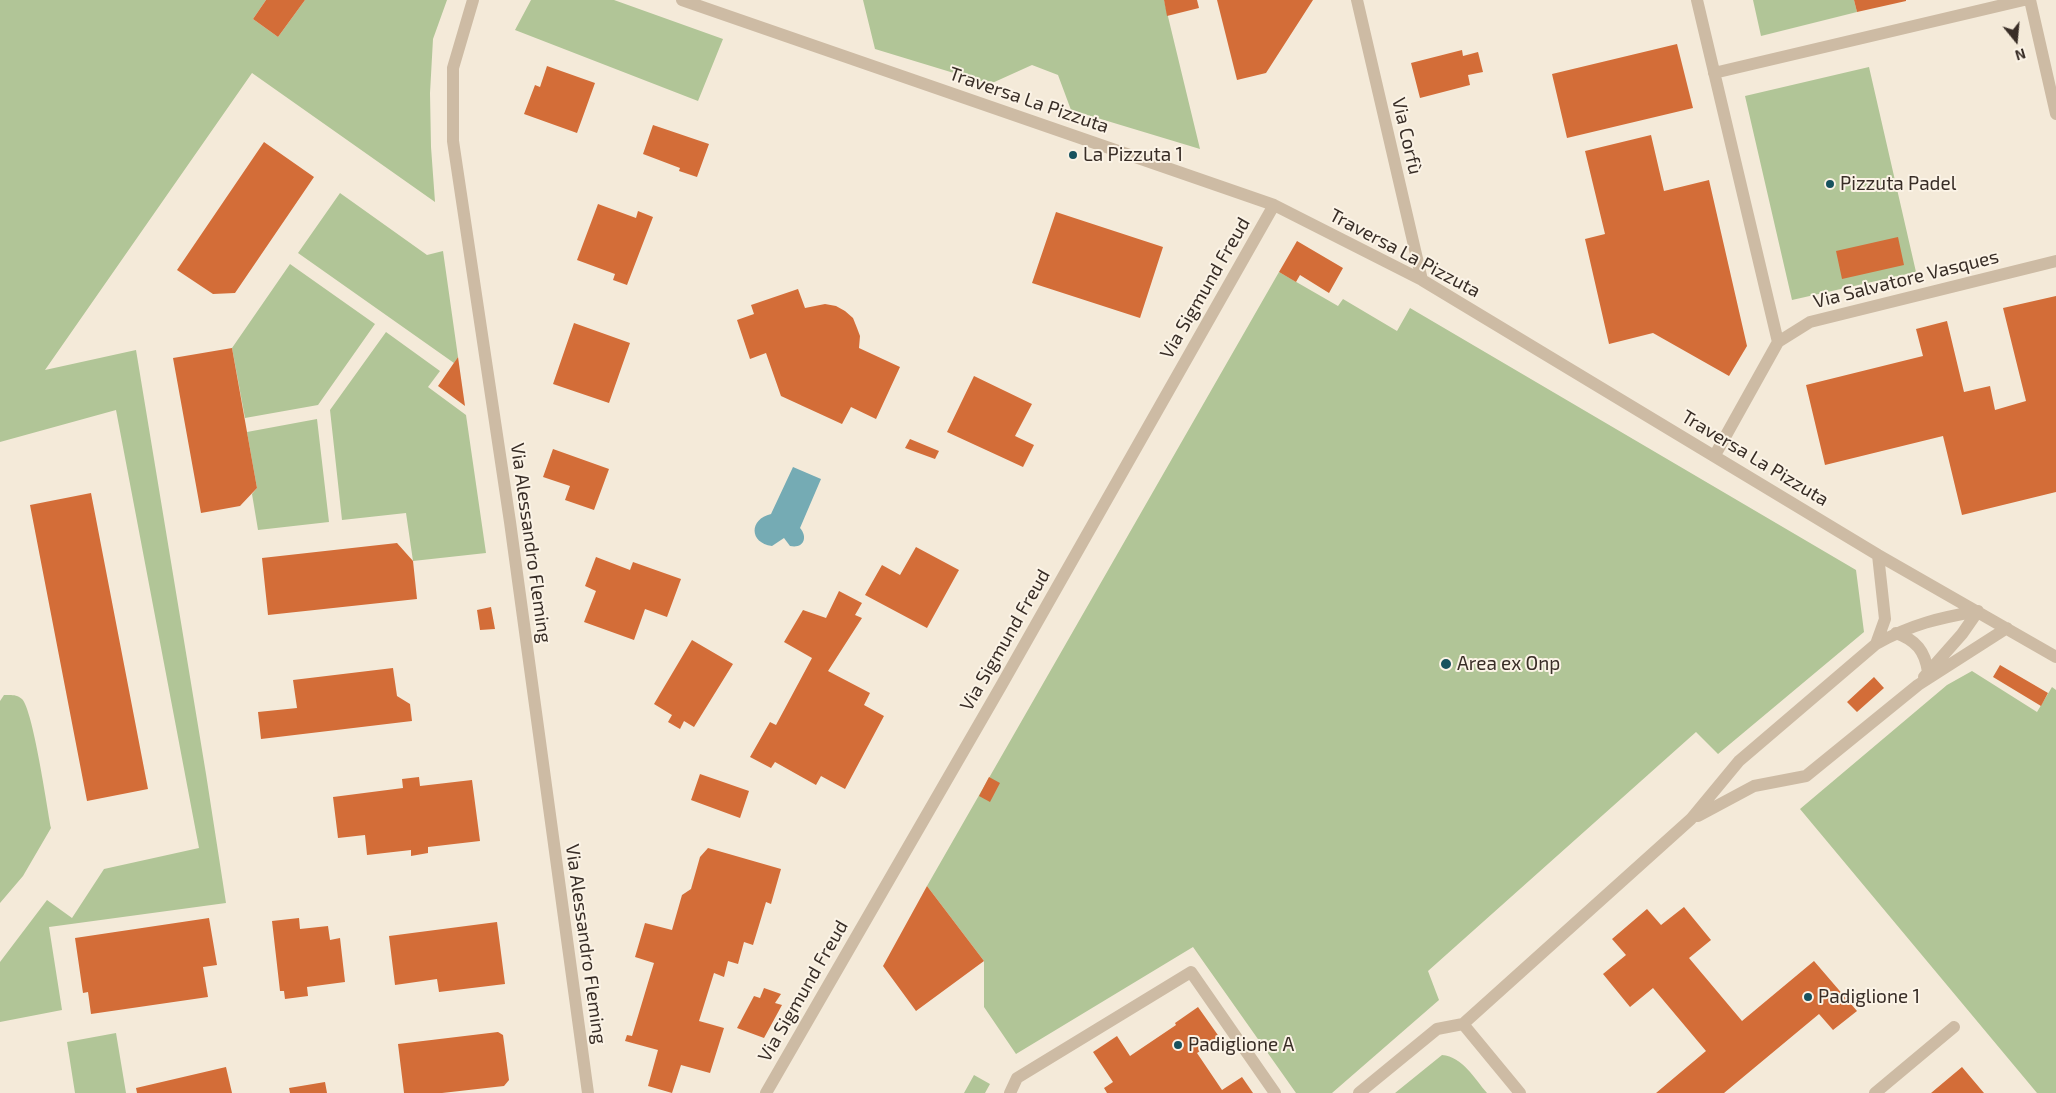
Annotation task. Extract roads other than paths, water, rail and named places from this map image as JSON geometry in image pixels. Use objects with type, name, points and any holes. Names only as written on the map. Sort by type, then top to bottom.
[{"type":"street","name":"Via Alessandro Fleming","points":[[473,0],[453,68],[454,141],[508,512],[588,1093]]},
{"type":"street","name":"Traversa La Pizzuta","points":[[682,0],[1274,204],[1422,280],[1878,555],[1978,611],[2056,658]]},
{"type":"street","name":"Via Corfù","points":[[1357,0],[1422,280]]},
{"type":"street","points":[[1697,0],[1778,342]]},
{"type":"street","points":[[1714,73],[2024,0]]},
{"type":"street","points":[[2030,0],[2056,114]]},
{"type":"street","name":"Via Sigmund Freud","points":[[766,1093],[1001,686],[1274,204]]},
{"type":"street","name":"Via Salvatore Vasques","points":[[1715,455],[1778,342],[1810,322],[2056,261]]},
{"type":"street","points":[[1876,644],[1885,619],[1878,555]]},
{"type":"street","points":[[1359,1093],[1438,1029],[1463,1024],[1691,820],[1739,762],[1846,672],[1876,644],[1920,623],[1978,611]]},
{"type":"street","points":[[1918,685],[1962,634],[1978,611]]},
{"type":"street","points":[[1691,820],[1754,786],[1806,776],[1918,685],[2007,628]]},
{"type":"street","points":[[1896,633],[1909,637],[1919,646],[1926,658],[1928,672]]},
{"type":"street","points":[[1010,1093],[1017,1078],[1191,972],[1275,1093]]},
{"type":"street","points":[[1463,1024],[1520,1093]]},
{"type":"street","points":[[1874,1093],[1954,1027]]},
{"type":"water","points":[[793,467],[821,479],[800,528],[804,535],[803,542],[799,546],[790,546],[784,538],[772,546],[764,544],[756,536],[756,526],[764,517],[771,514]]},
{"type":"place","name":"La Pizzuta 1","points":[[1073,155]]},
{"type":"place","name":"Pizzuta Padel","points":[[1830,184]]},
{"type":"place","name":"Area ex Onp","points":[[1446,664]]},
{"type":"place","name":"Padiglione 1","points":[[1808,997]]},
{"type":"place","name":"Padiglione A","points":[[1178,1045]]}]
